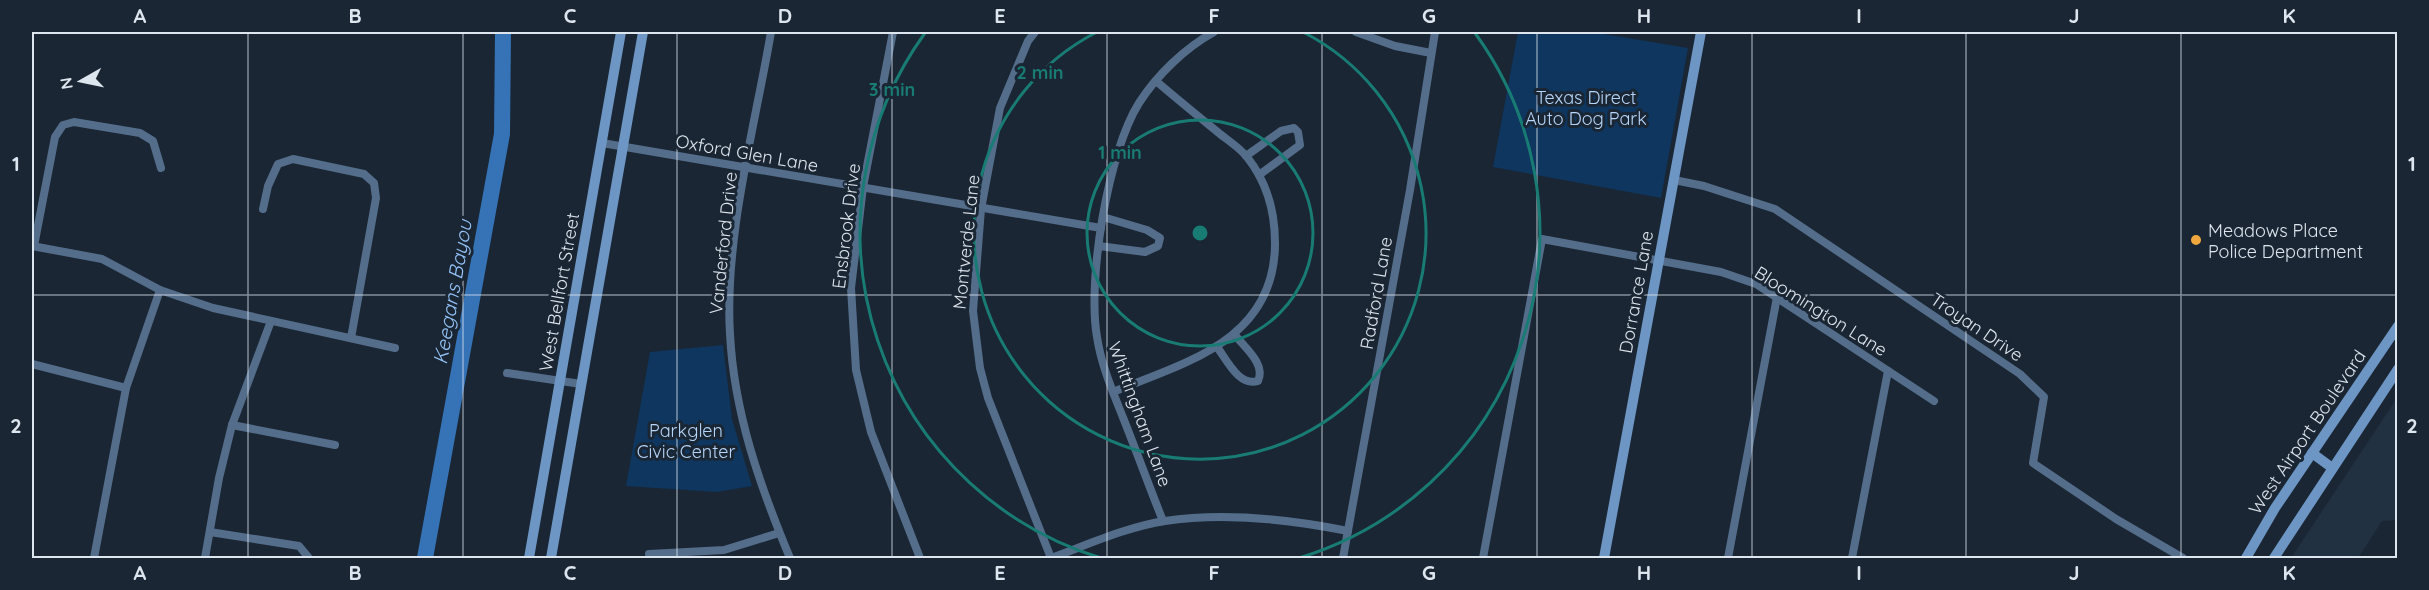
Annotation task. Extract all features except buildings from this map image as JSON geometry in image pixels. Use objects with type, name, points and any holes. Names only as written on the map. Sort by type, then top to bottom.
[{"type":"main road","name":"West Bellfort Street","points":[[528,558],[621,32]]},
{"type":"main road","name":"West Bellfort Street","points":[[551,558],[643,32]]},
{"type":"main road","name":"Dorrance Lane","points":[[1604,558],[1701,32]]},
{"type":"main road","name":"West Airport Boulevard","points":[[2246,558],[2275,508],[2396,332]]},
{"type":"main road","points":[[2274,558],[2331,467],[2397,369]]},
{"type":"main road","points":[[2312,453],[2331,467]]},
{"type":"street","name":"Vanderford Drive","points":[[771,32],[745,168],[732,260],[730,334],[741,416],[760,485],[790,558]]},
{"type":"street","name":"Ensbrook Drive","points":[[893,32],[864,188],[851,288],[856,370],[871,432],[920,558]]},
{"type":"street","name":"Montverde Lane","points":[[1035,32],[1028,41],[1000,108],[981,209],[973,311],[980,368],[988,398],[1051,558]]},
{"type":"street","name":"Whittingham Lane","points":[[1163,521],[1103,363],[1094,315],[1094,284],[1101,228],[1119,149],[1128,126],[1139,103],[1156,81],[1199,40],[1214,32]]},
{"type":"street","points":[[1356,32],[1395,46],[1431,53]]},
{"type":"street","name":"Radford Lane","points":[[1343,558],[1410,190],[1435,32]]},
{"type":"street","points":[[1113,392],[1197,358],[1235,335],[1262,301],[1275,249],[1275,220],[1259,175],[1246,156],[1156,81]]},
{"type":"street","points":[[161,168],[153,141],[140,133],[74,122],[63,125],[55,137],[33,246],[102,259],[160,290],[213,308],[395,348]]},
{"type":"street","points":[[1246,156],[1281,130],[1294,128],[1298,132],[1300,145],[1259,175]]},
{"type":"street","name":"Oxford Glen Lane","points":[[602,143],[1101,228]]},
{"type":"street","points":[[262,209],[268,186],[278,164],[293,159],[364,174],[374,183],[375,198],[351,338]]},
{"type":"street","name":"Troyan Drive","points":[[1674,180],[1704,186],[1775,209],[2020,374],[2044,398],[2032,463],[2116,519],[2183,558]]},
{"type":"street","points":[[1099,246],[1145,252],[1158,246],[1160,238],[1148,230],[1104,217]]},
{"type":"street","name":"Bloomington Lane","points":[[1483,558],[1542,239],[1721,272],[1756,284],[1934,402]]},
{"type":"street","points":[[94,558],[126,388],[160,290]]},
{"type":"street","points":[[1728,558],[1777,297]]},
{"type":"street","points":[[205,558],[219,478],[232,425],[271,321]]},
{"type":"street","points":[[1217,347],[1244,381],[1251,383],[1258,381],[1261,374],[1259,366],[1235,335]]},
{"type":"street","points":[[33,363],[126,388]]},
{"type":"street","points":[[1852,558],[1888,371]]},
{"type":"street","points":[[507,373],[581,384]]},
{"type":"street","points":[[232,425],[335,445]]},
{"type":"street","points":[[1051,558],[1163,521],[1204,518],[1276,519],[1348,531]]},
{"type":"street","points":[[210,532],[299,546],[309,557]]},
{"type":"street","points":[[649,554],[724,550],[779,533]]},
{"type":"shaded area","points":[[2397,398],[2397,520],[2382,521],[2358,558],[2291,558]]},
{"type":"green space","name":"Texas Direct Auto Dog Park","points":[[1518,32],[1592,32],[1688,48],[1661,198],[1493,167]]},
{"type":"green space","name":"Parkglen Civic Center","points":[[723,345],[732,419],[752,486],[717,492],[626,486],[650,352]]},
{"type":"waterway","name":"Keegans Bayou","points":[[425,558],[502,134],[503,32]]},
{"type":"place","name":"Meadows Place Police Department","points":[[2196,240]]}]
